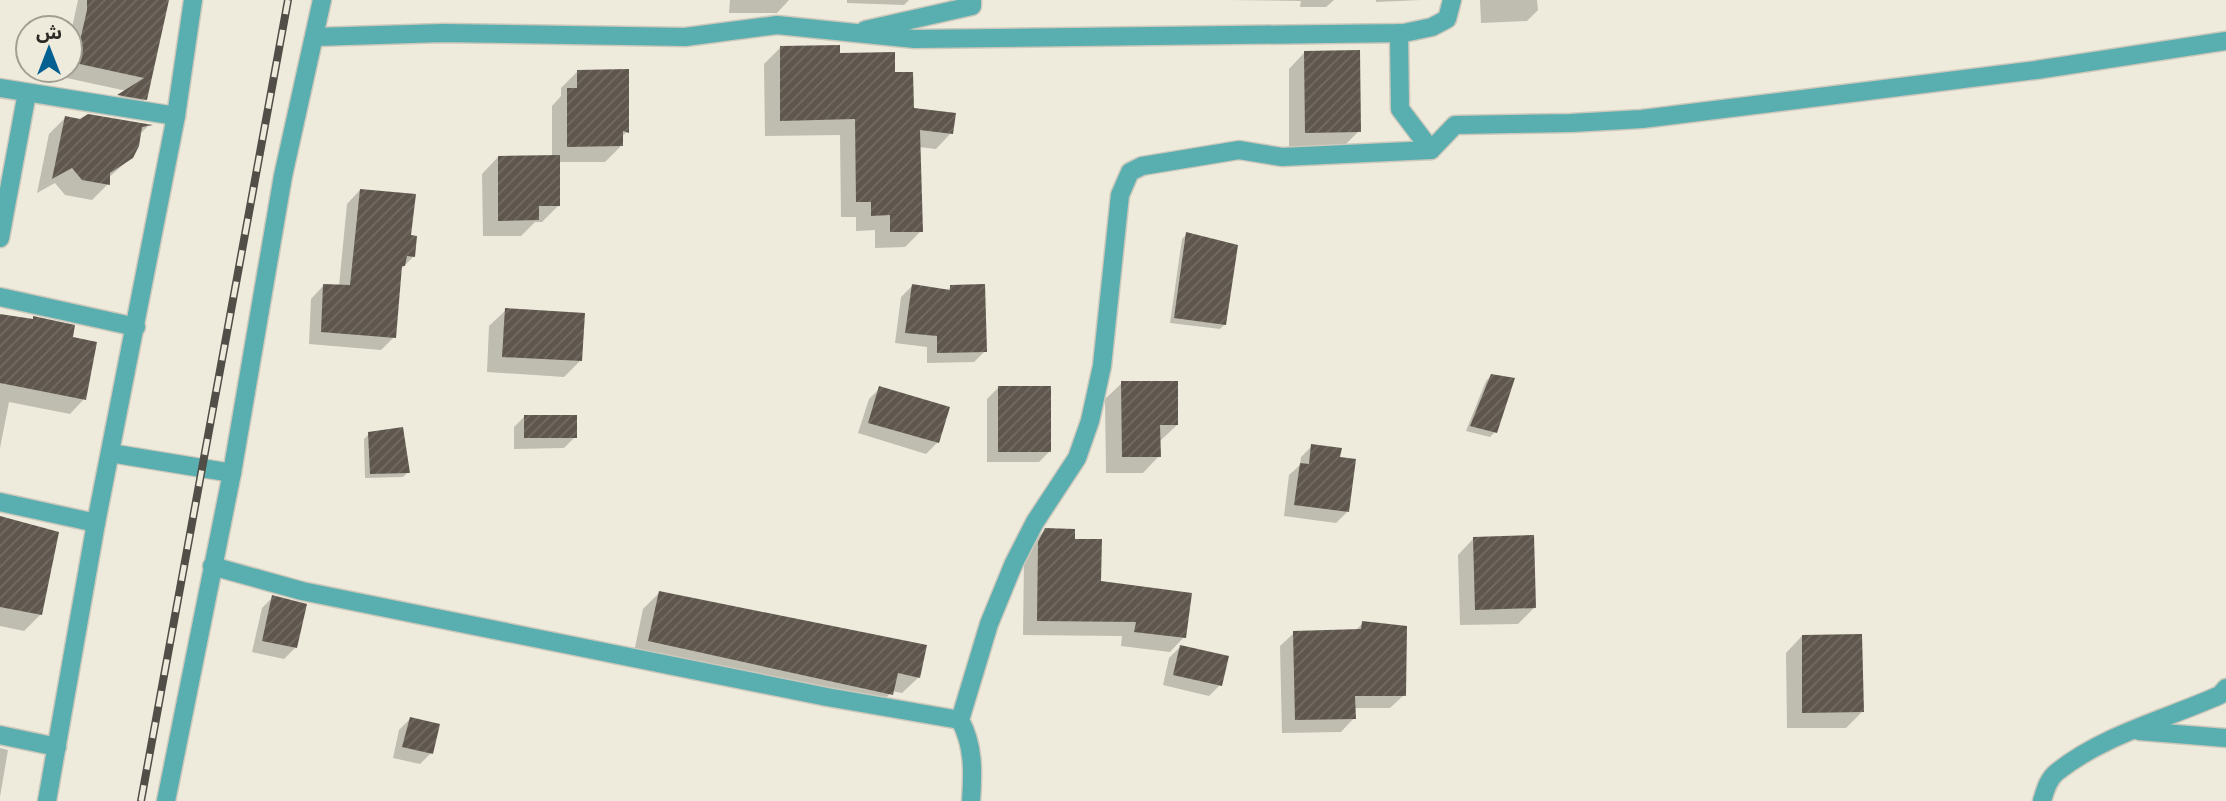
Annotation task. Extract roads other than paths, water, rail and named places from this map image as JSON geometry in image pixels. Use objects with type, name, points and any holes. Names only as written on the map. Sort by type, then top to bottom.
[{"type":"street","points":[[47,801],[96,523],[176,116],[193,0]]},
{"type":"street","points":[[166,801],[232,473],[283,176],[322,0]]},
{"type":"street","points":[[848,33],[972,6],[972,0]]},
{"type":"street","points":[[315,37],[443,33],[685,37],[778,25],[915,39],[1399,33],[1432,27],[1447,19],[1452,0]]},
{"type":"street","points":[[1399,33],[1400,109],[1431,150]]},
{"type":"street","points":[[971,801],[972,750],[960,720],[989,624],[1014,563],[1035,522],[1077,458],[1090,421],[1102,366],[1121,195],[1130,172],[1142,166],[1239,150],[1282,157],[1431,150],[1455,125],[1642,119],[2036,70],[2226,41]]},
{"type":"street","points":[[0,88],[176,116]]},
{"type":"street","points":[[0,238],[27,93]]},
{"type":"street","points":[[0,297],[136,327]]},
{"type":"street","points":[[110,453],[232,473]]},
{"type":"street","points":[[0,502],[96,523]]},
{"type":"street","points":[[212,566],[328,597],[827,697],[960,720]]},
{"type":"street","points":[[2042,801],[2047,785],[2055,773],[2099,746],[2220,695],[2226,688]]},
{"type":"street","points":[[2133,731],[2226,738]]},
{"type":"street","points":[[0,735],[57,747]]},
{"type":"railway","points":[[141,801],[288,0]]}]
